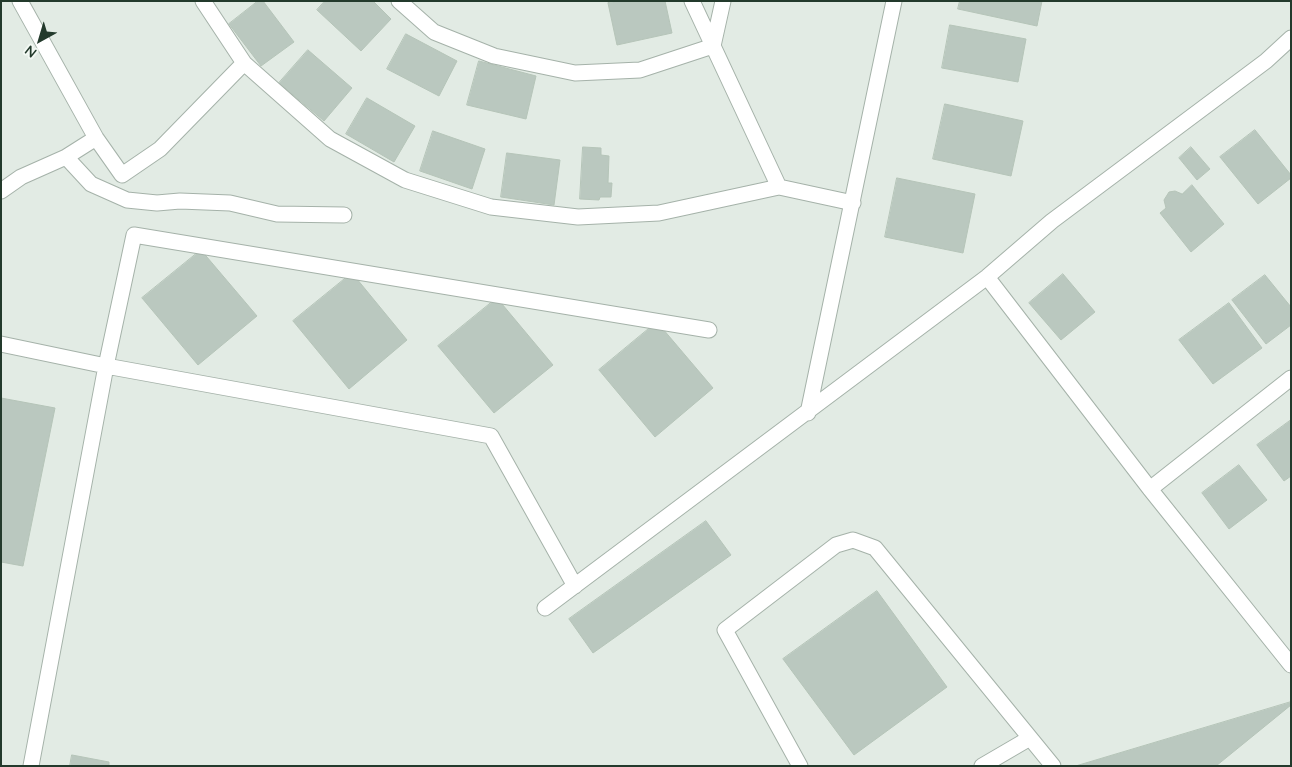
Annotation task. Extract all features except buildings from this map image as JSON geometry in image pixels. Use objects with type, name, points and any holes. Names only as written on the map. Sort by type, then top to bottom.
[{"type":"street","points":[[20,1],[96,138],[122,175],[160,149],[244,63]]},
{"type":"street","points":[[203,1],[244,63],[330,139],[405,180],[491,207],[578,217],[659,213],[779,187],[853,203]]},
{"type":"street","points":[[399,1],[434,32],[494,56],[575,73],[640,70],[713,46]]},
{"type":"street","points":[[692,1],[779,187]]},
{"type":"street","points":[[713,46],[723,1]]},
{"type":"street","points":[[808,413],[894,1]]},
{"type":"street","points":[[545,608],[808,413],[987,276],[1052,221],[1266,61],[1291,38]]},
{"type":"street","points":[[1,191],[21,176],[66,157],[96,138]]},
{"type":"street","points":[[66,157],[90,184],[127,200],[157,203],[180,201],[230,203],[277,214],[344,214]]},
{"type":"street","points":[[32,766],[106,366],[134,235],[709,330]]},
{"type":"street","points":[[987,276],[1150,489],[1291,665]]},
{"type":"street","points":[[1,344],[106,366],[491,436],[575,586]]},
{"type":"street","points":[[1150,489],[1291,378]]},
{"type":"street","points":[[800,766],[724,630],[836,545],[853,540],[875,548],[1053,766]]},
{"type":"street","points":[[982,766],[1030,738]]}]
